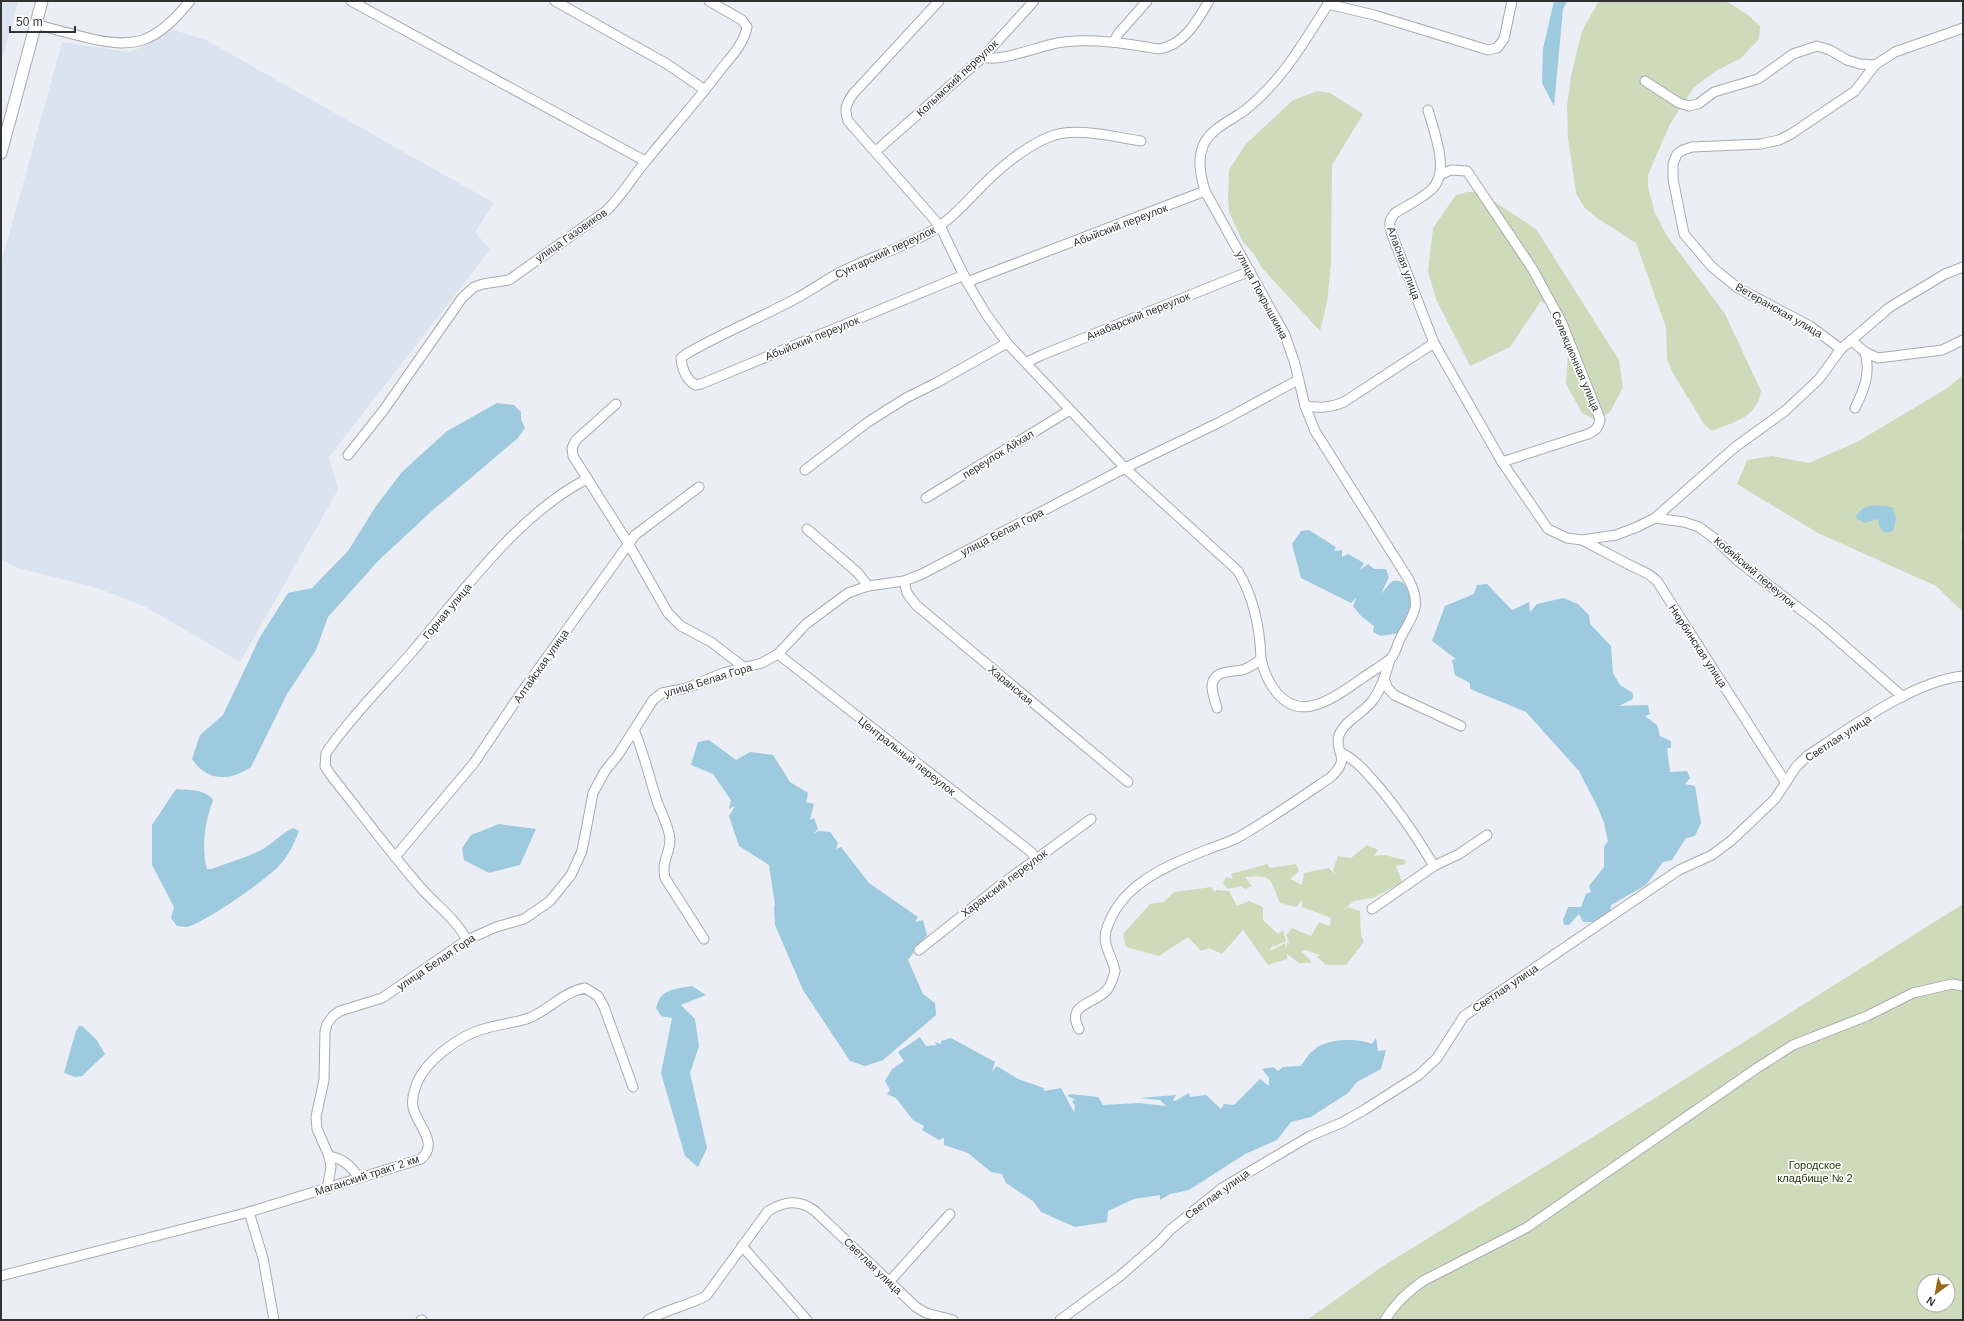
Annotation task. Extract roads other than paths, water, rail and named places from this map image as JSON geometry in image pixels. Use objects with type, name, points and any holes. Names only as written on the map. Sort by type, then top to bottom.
[{"type":"main road","points":[[1,153],[42,1]]},
{"type":"street","points":[[36,24],[118,44],[136,42],[146,39],[165,28],[176,19],[190,1]]},
{"type":"street","points":[[352,1],[645,161]]},
{"type":"street","points":[[555,1],[661,60],[706,90]]},
{"type":"street","name":"улица Газовиков","points":[[348,455],[383,411],[462,298],[474,287],[509,280],[606,211],[618,200],[645,161],[706,90],[746,35],[747,27],[742,20],[709,1]]},
{"type":"street","points":[[939,1],[853,94],[845,105],[848,121],[876,151],[940,226],[966,279],[986,314],[1007,342],[1125,468],[1238,571],[1245,583],[1255,610],[1260,633],[1261,659],[1265,675],[1273,689],[1283,699],[1297,706],[1310,707],[1323,702],[1348,688],[1390,660]]},
{"type":"street","name":"Колымский переулок","points":[[876,151],[983,57],[1034,1]]},
{"type":"street","points":[[1114,42],[1118,34],[1147,1]]},
{"type":"street","points":[[983,57],[987,58],[1002,56],[1063,42],[1089,40],[1159,48],[1167,47],[1176,44],[1191,28],[1209,1]]},
{"type":"street","name":"улица Покрышкина","points":[[1390,660],[1415,610],[1416,594],[1381,534],[1326,451],[1315,431],[1305,406],[1285,335],[1205,191],[1201,176],[1200,158],[1203,146],[1208,137],[1252,104],[1268,89],[1313,30],[1329,2],[1488,50],[1497,48],[1504,39],[1512,1]]},
{"type":"street","name":"Ветеранская улица","points":[[1841,349],[1810,326],[1738,288],[1712,267],[1684,234],[1673,179],[1673,164],[1677,154],[1692,147],[1762,144],[1779,140],[1791,134],[1855,91],[1875,65],[1895,52],[1963,28]]},
{"type":"street","points":[[1646,81],[1679,102],[1689,106],[1698,104],[1714,92],[1758,79],[1793,54],[1817,46],[1830,50],[1847,60],[1860,64],[1875,65]]},
{"type":"street","points":[[1428,110],[1442,166],[1440,176]]},
{"type":"street","name":"Сунтарский переулок","points":[[686,354],[720,334],[797,298],[842,271],[895,250],[940,226],[951,218],[1003,166],[1035,144],[1050,136],[1065,132],[1078,132],[1141,141]]},
{"type":"street","name":"Селекционная улица","points":[[1440,176],[1452,170],[1467,171],[1532,268],[1562,323],[1600,419],[1599,426],[1588,434],[1502,462]]},
{"type":"street","name":"Аласная улица","points":[[1440,176],[1438,182],[1431,190],[1395,213],[1389,225],[1434,343],[1502,462],[1548,529],[1567,538],[1582,540]]},
{"type":"street","name":"Абыйский переулок","points":[[686,354],[681,358],[685,374],[695,385],[701,384],[966,279],[1205,191]]},
{"type":"street","points":[[1582,540],[1616,535],[1655,518],[1734,448],[1794,404],[1818,379],[1841,349],[1890,307],[1945,274],[1963,267]]},
{"type":"street","name":"Анабарский переулок","points":[[1027,362],[1250,271]]},
{"type":"street","points":[[1851,340],[1865,352],[1878,358],[1942,350],[1963,340]]},
{"type":"street","points":[[805,470],[868,422],[906,398],[938,382],[1007,342]]},
{"type":"street","points":[[1305,406],[1322,408],[1333,407],[1344,402],[1434,343]]},
{"type":"street","points":[[1855,408],[1866,379],[1868,369],[1865,352]]},
{"type":"street","name":"улица Белая Гора","points":[[327,1189],[331,1167],[329,1156],[317,1129],[316,1117],[324,1080],[324,1040],[327,1024],[340,1011],[371,1003],[390,994],[467,940],[496,927],[524,918],[550,901],[571,875],[582,851],[593,793],[605,771],[653,700],[662,693],[687,688],[723,673],[762,663],[778,654],[806,624],[824,609],[848,593],[868,586],[904,581],[1125,468],[1220,422],[1298,380]]},
{"type":"street","points":[[616,404],[574,444],[572,451],[573,456],[628,543],[668,613],[681,626],[711,642],[744,668]]},
{"type":"street","name":"переулок Айхал","points":[[926,498],[1070,410]]},
{"type":"street","name":"Горная улица","points":[[395,857],[330,774],[325,766],[324,760],[326,753],[489,562],[548,504],[562,493],[587,479]]},
{"type":"street","name":"Алтайская улица","points":[[395,857],[474,763],[635,534],[699,487]]},
{"type":"street","name":"Кобяйский переулок","points":[[1655,518],[1684,522],[1699,527],[1714,538],[1738,561],[1829,632],[1903,697]]},
{"type":"street","points":[[807,529],[858,573],[868,586]]},
{"type":"street","name":"Нюрбинская улица","points":[[1582,540],[1605,551],[1622,562],[1641,569],[1657,581],[1786,783]]},
{"type":"street","name":"Харанская","points":[[904,581],[907,593],[916,605],[1128,782]]},
{"type":"street","name":"Центральный переулок","points":[[778,654],[1031,852],[1036,858]]},
{"type":"street","points":[[1217,708],[1212,686],[1215,678],[1223,672],[1243,670],[1253,666],[1261,659]]},
{"type":"street","points":[[1080,1029],[1075,1020],[1076,1012],[1082,1006],[1096,1000],[1107,990],[1116,971],[1106,946],[1105,932],[1112,916],[1122,900],[1139,883],[1165,868],[1235,839],[1331,778],[1340,769],[1342,753],[1339,745],[1339,737],[1344,727],[1374,699],[1384,678],[1390,660]]},
{"type":"street","name":"Светлая улица","points":[[1060,1320],[1120,1276],[1180,1221],[1222,1188],[1304,1140],[1364,1110],[1419,1075],[1437,1058],[1464,1016],[1679,870],[1717,851],[1754,820],[1774,799],[1796,767],[1807,756],[1903,697],[1946,678],[1963,676]]},
{"type":"street","points":[[1384,678],[1387,687],[1394,695],[1461,726]]},
{"type":"street","points":[[634,730],[640,744],[670,840],[663,870],[665,878],[704,939]]},
{"type":"street","points":[[1342,753],[1358,764],[1392,801],[1404,817],[1434,866]]},
{"type":"street","name":"Харанский переулок","points":[[919,950],[1036,858],[1091,819]]},
{"type":"street","points":[[1372,909],[1434,866],[1459,854],[1488,835]]},
{"type":"street","points":[[395,857],[423,890],[461,928],[467,940]]},
{"type":"street","points":[[1385,1320],[1391,1309],[1407,1292],[1423,1281],[1526,1228],[1757,1068],[1793,1045],[1866,1016],[1913,993],[1952,984],[1963,986]]},
{"type":"street","name":"Маганский тракт 2 км","points":[[1,1276],[249,1212],[421,1159],[426,1155],[429,1145],[428,1138],[413,1107],[413,1097],[419,1079],[442,1053],[465,1036],[487,1028],[529,1018],[565,995],[578,989],[585,988],[598,996],[633,1087]]},
{"type":"street","points":[[329,1156],[346,1162],[359,1178]]},
{"type":"street","name":"Светлая улица","points":[[742,1246],[768,1211],[779,1205],[799,1202],[807,1205],[815,1211],[916,1307],[926,1313],[953,1320]]},
{"type":"street","points":[[249,1212],[263,1258],[274,1320]]},
{"type":"street","points":[[889,1282],[950,1214]]},
{"type":"street","points":[[648,1320],[662,1312],[692,1303],[706,1296],[742,1246],[807,1320]]},
{"type":"water","points":[[1554,1],[1567,1],[1563,9],[1554,106],[1542,83],[1543,49]]},
{"type":"water","points":[[497,403],[514,405],[521,412],[521,419],[525,428],[518,438],[434,509],[379,560],[328,617],[316,650],[287,694],[251,767],[243,772],[227,777],[219,777],[204,772],[192,759],[200,735],[223,715],[260,637],[288,593],[312,588],[348,551],[376,506],[402,472],[447,431]]},
{"type":"water","points":[[1873,505],[1893,508],[1896,519],[1893,531],[1886,533],[1882,530],[1878,519],[1864,523],[1855,517],[1863,508]]},
{"type":"water","points":[[1309,530],[1336,547],[1334,551],[1342,550],[1342,557],[1348,554],[1364,563],[1360,570],[1368,564],[1374,569],[1386,569],[1389,577],[1381,594],[1392,581],[1401,582],[1406,586],[1412,603],[1399,633],[1381,636],[1373,632],[1374,626],[1361,616],[1353,606],[1357,597],[1351,603],[1301,578],[1292,544],[1301,531]]},
{"type":"water","points":[[1487,584],[1512,610],[1529,602],[1530,612],[1537,604],[1563,598],[1578,604],[1589,615],[1590,624],[1611,646],[1613,673],[1620,685],[1633,693],[1633,699],[1619,706],[1648,705],[1650,714],[1645,716],[1657,725],[1660,736],[1671,741],[1671,748],[1667,748],[1670,772],[1687,771],[1690,778],[1685,784],[1695,786],[1701,823],[1695,836],[1686,838],[1672,860],[1663,862],[1646,885],[1611,905],[1610,916],[1598,922],[1583,922],[1579,914],[1569,925],[1564,925],[1563,920],[1568,907],[1581,907],[1586,894],[1591,892],[1589,886],[1604,867],[1604,847],[1608,841],[1604,823],[1598,808],[1579,771],[1526,712],[1470,689],[1470,683],[1455,675],[1452,660],[1456,659],[1432,641],[1445,606],[1474,594],[1477,585]]},
{"type":"water","points":[[709,740],[736,760],[750,752],[773,755],[790,782],[808,793],[806,802],[814,804],[810,820],[814,818],[818,829],[813,834],[818,831],[830,832],[838,843],[836,849],[841,847],[869,883],[918,917],[915,922],[923,920],[927,935],[908,960],[923,994],[935,1003],[936,1015],[883,1060],[865,1066],[850,1061],[803,990],[775,925],[775,905],[769,865],[739,846],[729,816],[735,806],[729,809],[731,800],[713,774],[691,765],[698,742]]},
{"type":"water","points":[[176,789],[201,792],[210,796],[213,800],[208,817],[204,843],[207,869],[249,856],[270,845],[285,832],[294,828],[299,831],[288,854],[279,866],[272,872],[249,890],[219,910],[186,927],[177,926],[171,918],[174,907],[152,865],[152,825]]},
{"type":"water","points":[[499,824],[536,829],[520,865],[489,873],[464,860],[462,848],[471,835]]},
{"type":"water","points":[[692,986],[706,995],[681,1005],[695,1019],[699,1046],[690,1073],[707,1148],[698,1167],[685,1156],[661,1073],[672,1018],[661,1016],[656,1008],[661,997],[665,993],[674,989]]},
{"type":"water","points":[[79,1026],[82,1026],[96,1039],[105,1054],[82,1076],[75,1077],[64,1073],[76,1031]]},
{"type":"water","points":[[920,1037],[926,1046],[937,1045],[934,1042],[941,1044],[941,1041],[951,1038],[995,1062],[992,1072],[997,1066],[1018,1079],[1044,1088],[1044,1091],[1061,1088],[1074,1112],[1075,1106],[1072,1101],[1076,1100],[1067,1096],[1070,1094],[1098,1097],[1103,1105],[1139,1103],[1166,1106],[1160,1100],[1139,1098],[1176,1095],[1173,1100],[1175,1101],[1189,1093],[1190,1097],[1206,1095],[1221,1109],[1224,1104],[1234,1105],[1260,1079],[1269,1086],[1269,1078],[1262,1069],[1273,1067],[1278,1071],[1283,1067],[1301,1066],[1307,1057],[1321,1045],[1343,1040],[1372,1044],[1376,1038],[1378,1051],[1386,1050],[1381,1069],[1357,1082],[1348,1093],[1311,1117],[1291,1122],[1277,1140],[1245,1154],[1189,1190],[1170,1194],[1160,1200],[1160,1195],[1134,1199],[1108,1211],[1107,1222],[1075,1227],[1041,1212],[1033,1201],[1006,1183],[1002,1174],[991,1172],[968,1153],[944,1145],[944,1138],[939,1140],[922,1130],[924,1126],[913,1120],[896,1098],[887,1094],[890,1090],[885,1081],[892,1069],[904,1061],[898,1052]]},
{"type":"park label","name":"Городское кладбище № 2","points":[[1815,1171]]}]
